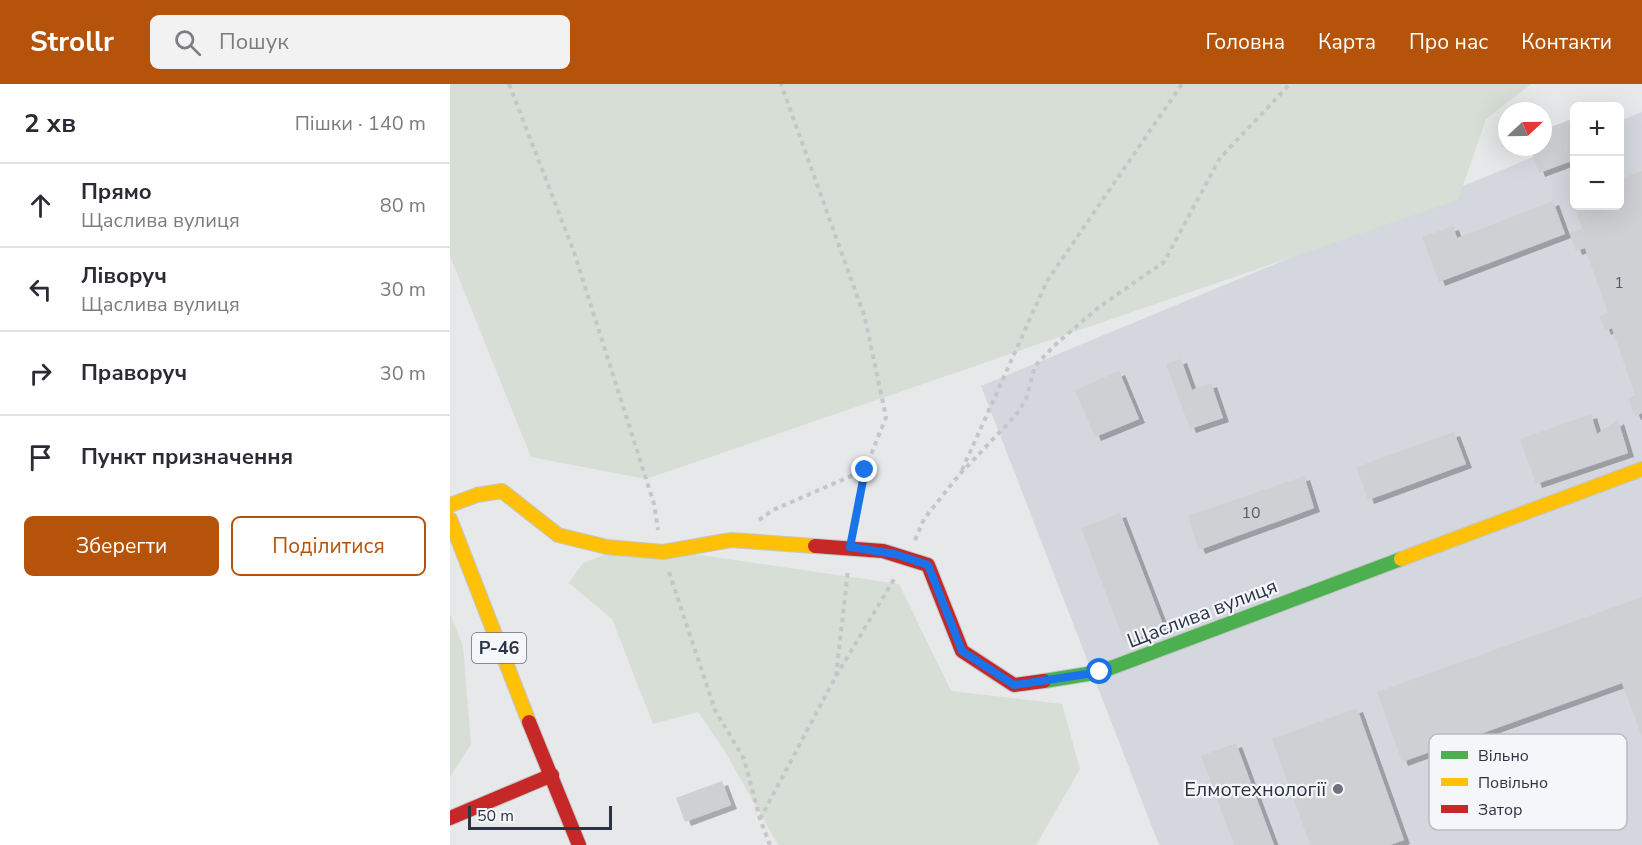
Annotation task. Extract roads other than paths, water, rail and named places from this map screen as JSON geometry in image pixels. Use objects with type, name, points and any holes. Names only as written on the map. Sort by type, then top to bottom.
[{"type":"street","name":"Щаслива вулиця","points":[[450,505],[477,495],[502,491],[558,535],[607,547],[663,552],[731,540],[850,547],[883,551],[907,558],[928,565],[962,651],[1014,685],[1100,672],[1642,469]]},
{"type":"street","name":"Р-46","points":[[450,519],[511,679],[579,845]]},
{"type":"street","points":[[450,818],[552,775]]},
{"type":"place","name":"Елмотехнології","points":[[1338,789]]}]
